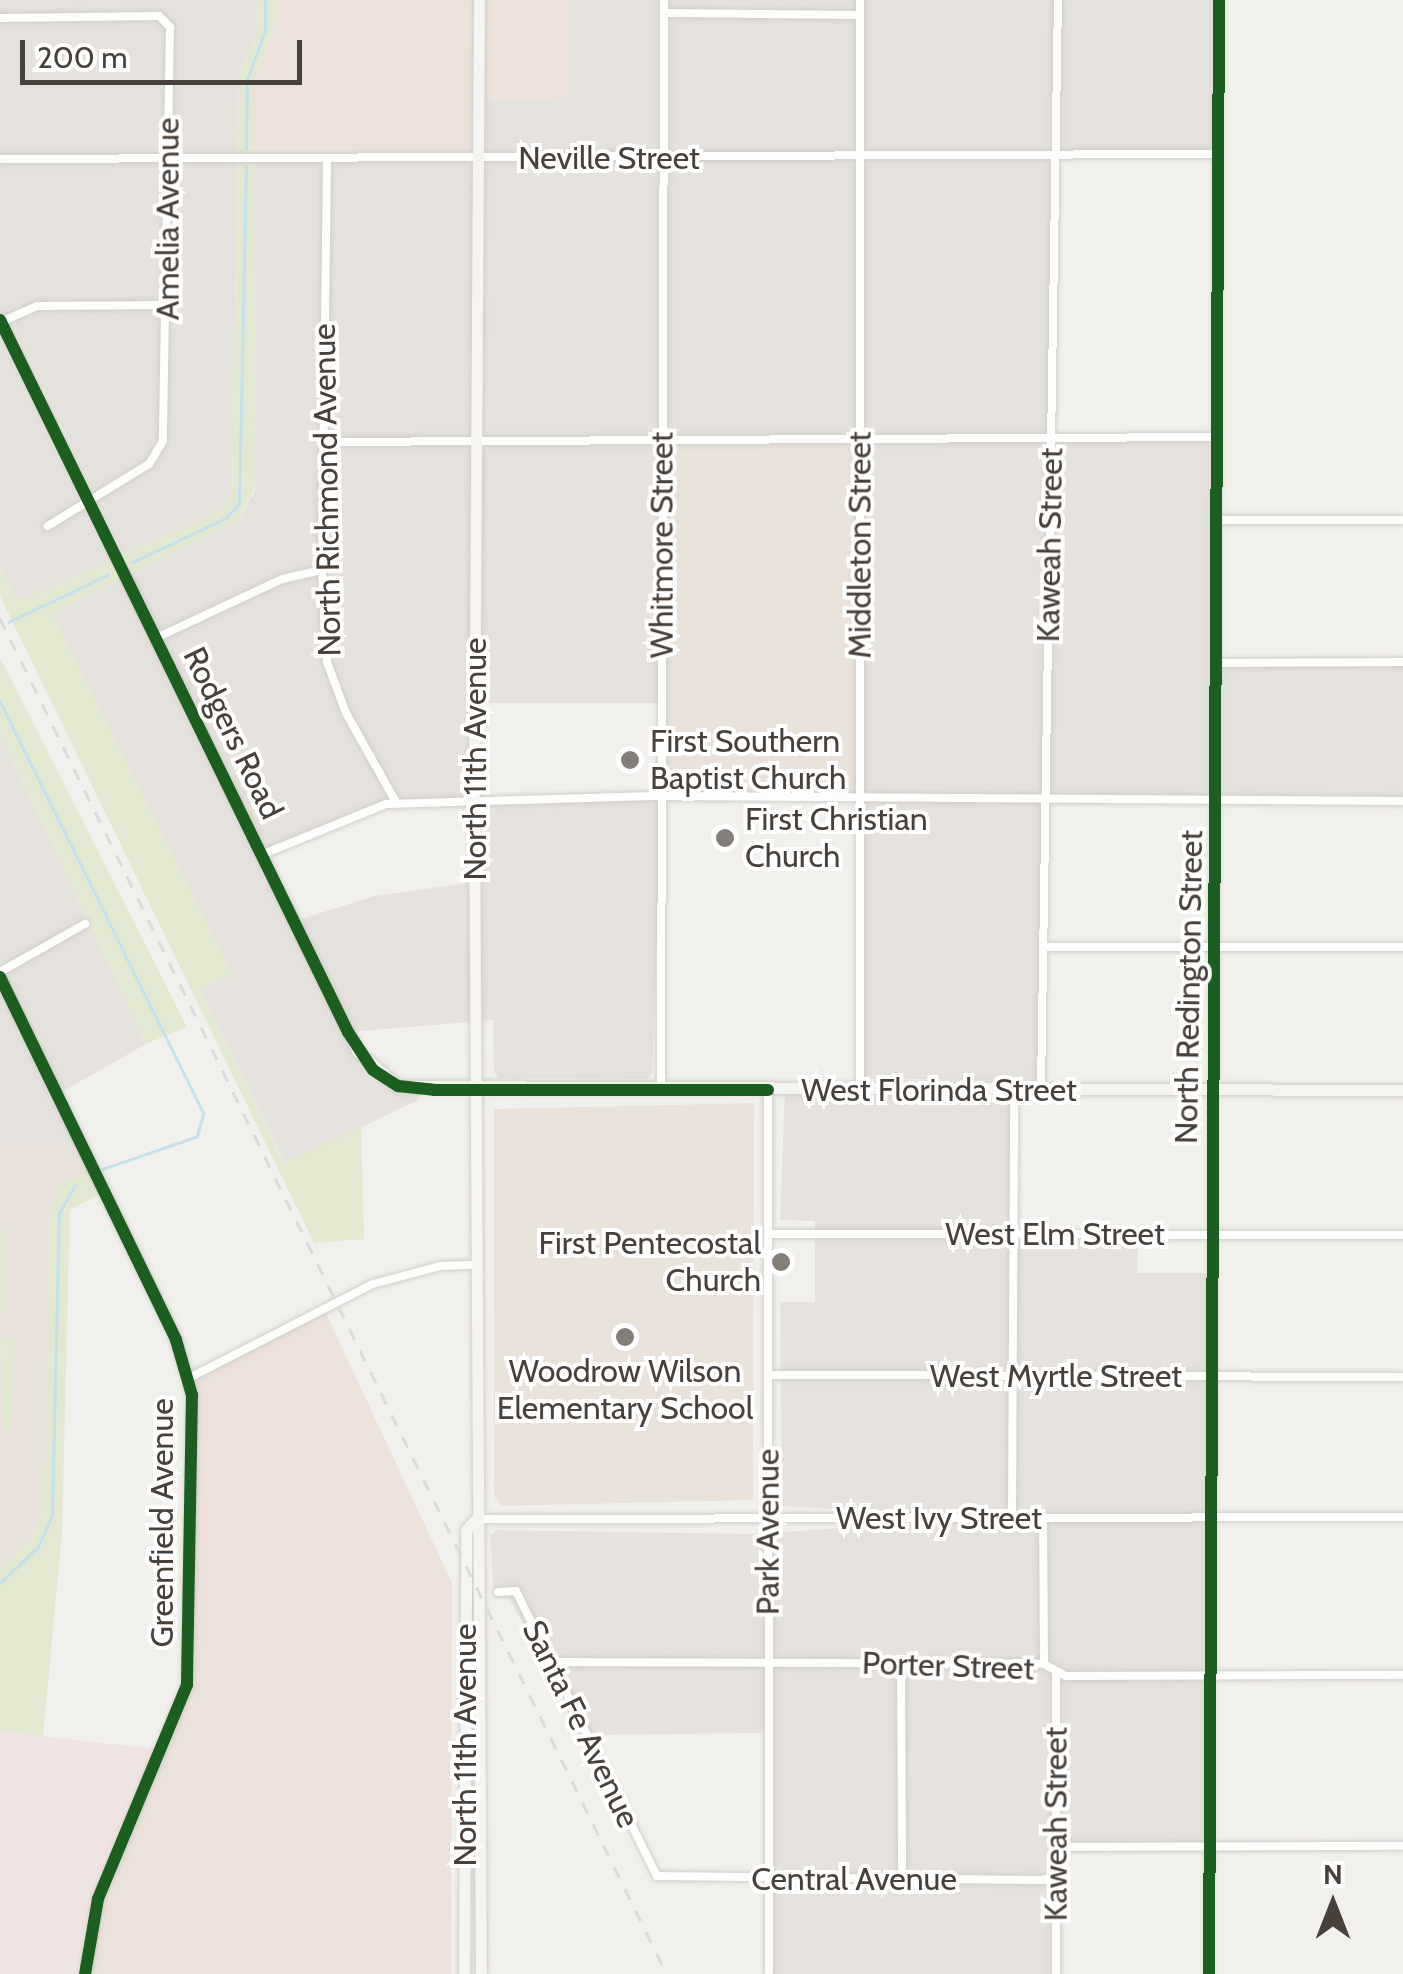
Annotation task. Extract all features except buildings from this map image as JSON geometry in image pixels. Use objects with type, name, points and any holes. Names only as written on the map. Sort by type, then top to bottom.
[{"type":"street","name":"North 11th Avenue","points":[[479,0],[474,802],[476,1519],[482,1526],[484,1601],[482,1974]]},
{"type":"street","name":"Whitmore Street","points":[[661,1089],[664,0]]},
{"type":"street","name":"Middleton Street","points":[[860,0],[860,1090]]},
{"type":"street","name":"Kaweah Street","points":[[1041,1090],[1058,0]]},
{"type":"street","name":"North Redington Street","points":[[1209,1974],[1209,1517],[1218,799],[1215,520],[1219,0]]},
{"type":"street","points":[[664,13],[860,15]]},
{"type":"street","name":"Amelia Avenue","points":[[0,18],[166,18],[168,409],[160,451],[48,526]]},
{"type":"street","name":"Neville Street","points":[[0,160],[1218,154]]},
{"type":"street","name":"North Richmond Avenue","points":[[328,159],[322,570],[330,677],[396,804]]},
{"type":"street","points":[[1,321],[37,306],[167,306]]},
{"type":"street","name":"Rodgers Road","points":[[1,321],[364,1061],[398,1086],[476,1090]]},
{"type":"street","points":[[323,442],[475,437],[1216,437]]},
{"type":"street","points":[[1215,520],[1403,520]]},
{"type":"street","points":[[156,638],[282,579],[322,570]]},
{"type":"street","points":[[1216,663],[1403,662]]},
{"type":"street","points":[[261,854],[364,808],[396,804],[662,796],[1403,800]]},
{"type":"street","points":[[0,974],[86,924]]},
{"type":"street","points":[[1044,947],[1403,946]]},
{"type":"street","name":"Greenfield Avenue","points":[[0,974],[189,1378],[186,1685],[98,1899],[84,1974]]},
{"type":"street","name":"West Florinda Street","points":[[476,1090],[1403,1090]]},
{"type":"street","name":"Park Avenue","points":[[768,1090],[769,1974]]},
{"type":"street","points":[[1012,1518],[1014,1090]]},
{"type":"street","name":"West Elm Street","points":[[768,1234],[1403,1234]]},
{"type":"street","points":[[189,1378],[373,1284],[440,1266],[476,1265]]},
{"type":"street","name":"West Myrtle Street","points":[[769,1376],[1403,1377]]},
{"type":"street","name":"West Ivy Street","points":[[476,1519],[1403,1516]]},
{"type":"street","points":[[1043,1518],[1044,1664]]},
{"type":"street","name":"North 11th Avenue","points":[[468,1974],[464,1947],[466,1530],[476,1519]]},
{"type":"street","name":"Santa Fe Avenue","points":[[498,1592],[516,1591],[653,1872]]},
{"type":"street","name":"Porter Street","points":[[550,1662],[1044,1664],[1056,1674],[1403,1675]]},
{"type":"street","points":[[901,1663],[902,1879]]},
{"type":"street","name":"Kaweah Street","points":[[1056,1674],[1056,1974]]},
{"type":"street","points":[[1056,1847],[1403,1846]]},
{"type":"street","name":"Central Avenue","points":[[653,1872],[666,1880],[1058,1880]]},
{"type":"street","points":[[464,1884],[475,1885],[481,1947]]},
{"type":"shaded area","points":[[0,0],[258,0],[257,31],[239,74],[232,492],[221,511],[18,602],[0,565]]},
{"type":"shaded area","points":[[275,0],[570,0],[570,98],[479,99],[478,158],[254,159],[254,82],[274,31]]},
{"type":"shaded area","points":[[570,0],[1218,0],[1218,154],[1056,156],[1052,437],[1215,437],[1216,663],[1403,662],[1403,801],[1046,799],[1041,1081],[860,1078],[860,437],[663,438],[658,703],[475,703],[474,801],[662,796],[652,1073],[647,1079],[499,1078],[494,1072],[493,1020],[349,1032],[373,1070],[422,1090],[418,1100],[285,1164],[200,990],[232,975],[52,613],[239,520],[255,490],[254,159],[478,99],[569,98]],"holes":[[[473,802],[475,882],[375,896],[294,921],[262,855],[371,805]]]},
{"type":"shaded area","points":[[663,437],[860,437],[860,796],[663,796]]},
{"type":"shaded area","points":[[0,734],[146,1044],[60,1093],[83,1145],[0,1145]]},
{"type":"shaded area","points":[[785,1090],[1014,1090],[1014,1234],[1138,1234],[1137,1273],[1213,1273],[1213,1846],[1056,1847],[1056,1974],[769,1974],[768,1733],[586,1735],[509,1598],[494,1597],[490,1535],[497,1530],[749,1534],[999,1518],[782,1506],[780,1302],[815,1302],[815,1221],[780,1220]]},
{"type":"shaded area","name":"Woodrow Wilson Elementary School","points":[[754,1103],[753,1500],[502,1506],[494,1496],[494,1109]]},
{"type":"shaded area","points":[[0,1145],[83,1145],[95,1169],[49,1215],[44,1505],[32,1538],[0,1570]]},
{"type":"shaded area","points":[[323,1307],[452,1583],[451,1974],[85,1974],[90,1927],[187,1685],[189,1378]]},
{"type":"shaded area","points":[[0,1732],[161,1749],[98,1899],[85,1974],[0,1974]]},
{"type":"green space","points":[[258,0],[275,0],[274,31],[254,82],[255,486],[239,520],[53,614],[233,975],[200,990],[284,1163],[361,1127],[364,1239],[314,1243],[0,596],[0,565],[19,601],[221,511],[232,492],[239,74],[257,31]]},
{"type":"green space","points":[[0,660],[187,1027],[146,1044],[0,734]]},
{"type":"green space","points":[[95,1169],[106,1191],[70,1210],[62,1533],[43,1737],[0,1732],[0,1570],[32,1538],[44,1505],[49,1215],[61,1184]]},
{"type":"green space","points":[[0,1225],[6,1241],[7,1312],[0,1312]]},
{"type":"green space","points":[[0,1335],[15,1341],[11,1431],[3,1432]]},
{"type":"waterway","points":[[246,149],[247,79],[265,31],[265,0]]},
{"type":"waterway","points":[[133,562],[226,518],[239,503],[246,167]]},
{"type":"waterway","points":[[9,622],[107,575]]},
{"type":"waterway","points":[[0,701],[204,1113],[197,1137],[101,1170]]},
{"type":"waterway","points":[[0,1583],[38,1547],[52,1516],[59,1213],[75,1185]]},
{"type":"railway","points":[[0,618],[667,1974]]},
{"type":"cycle path","points":[[1209,1974],[1219,0]]},
{"type":"cycle path","points":[[0,320],[348,1032],[373,1070],[398,1086],[434,1090],[768,1090]]},
{"type":"cycle path","points":[[0,977],[176,1340],[192,1395],[187,1685],[98,1899],[85,1974]]},
{"type":"place","name":"First Southern Baptist Church","points":[[630,760]]},
{"type":"place","name":"First Christian Church","points":[[725,838]]},
{"type":"place","name":"First Pentecostal Church","points":[[781,1262]]},
{"type":"place","name":"Woodrow Wilson Elementary School","points":[[625,1337]]}]
